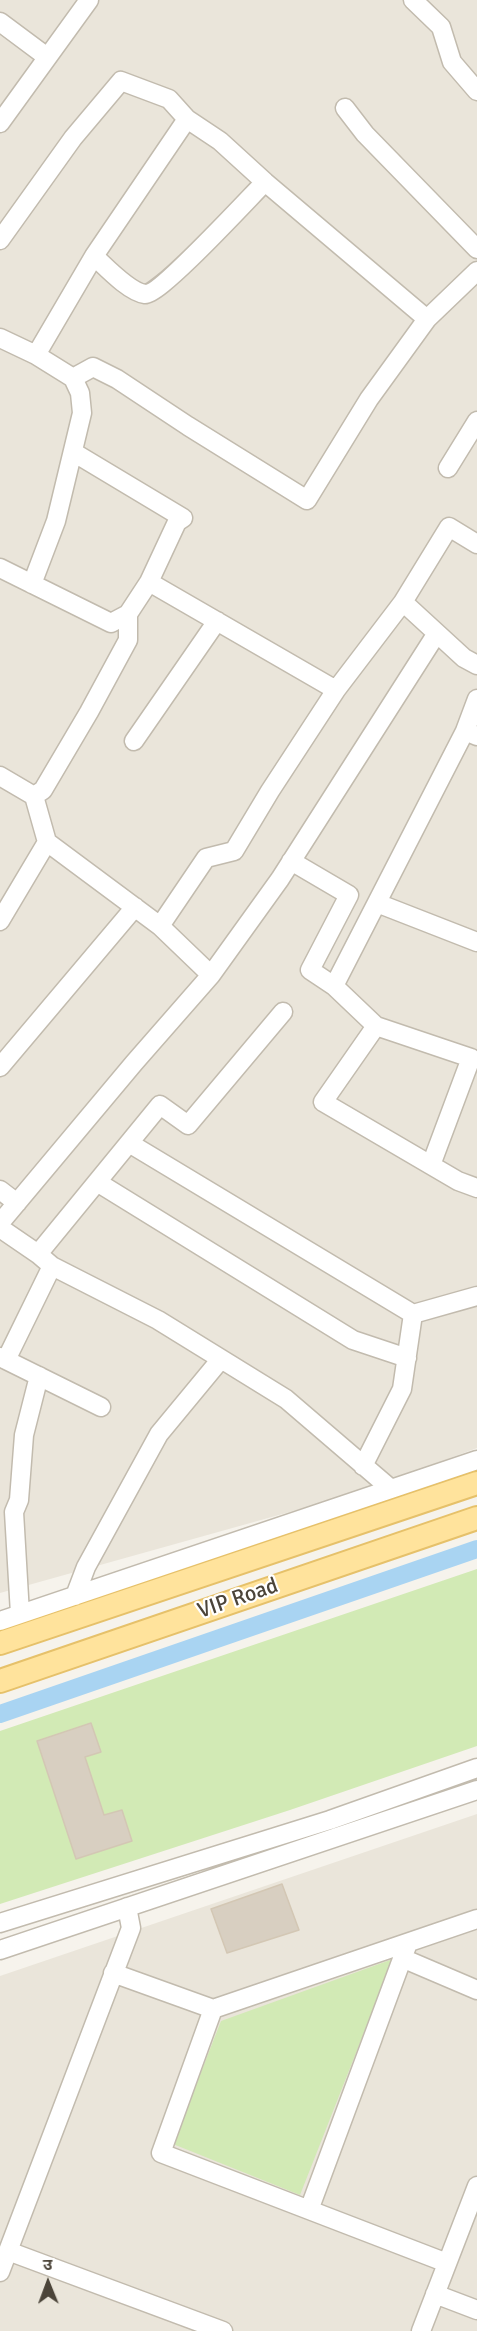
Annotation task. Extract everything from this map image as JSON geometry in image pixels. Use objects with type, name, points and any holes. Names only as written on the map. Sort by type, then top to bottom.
[{"type":"main road","name":"VIP Road","points":[[0,1643],[477,1483]]},
{"type":"main road","name":"VIP Road","points":[[0,1681],[477,1518]]},
{"type":"street","points":[[0,123],[89,0]]},
{"type":"street","points":[[412,0],[441,27],[452,62],[477,91]]},
{"type":"street","points":[[0,22],[47,57]]},
{"type":"street","points":[[0,240],[73,138],[122,81],[169,99],[187,119],[220,141],[427,319]]},
{"type":"street","points":[[345,108],[365,134],[477,249]]},
{"type":"street","points":[[36,355],[94,256],[187,119]]},
{"type":"street","points":[[94,256],[132,288],[143,294],[151,294],[172,277],[265,182]]},
{"type":"street","points":[[73,378],[93,367],[117,379],[307,500],[369,399],[427,319],[473,281]]},
{"type":"street","points":[[0,338],[36,355],[73,378],[80,393],[82,413],[57,521],[32,584]]},
{"type":"street","points":[[448,468],[477,421]]},
{"type":"street","points":[[0,568],[111,623],[128,615],[149,582],[177,522],[183,518],[73,452]]},
{"type":"street","points":[[160,926],[206,858],[234,851],[336,690],[403,602],[449,527],[477,544]]},
{"type":"street","points":[[149,582],[336,690]]},
{"type":"street","points":[[403,602],[464,658],[477,665]]},
{"type":"street","points":[[34,796],[43,790],[128,640],[128,615]]},
{"type":"street","points":[[134,741],[217,621]]},
{"type":"street","points":[[0,1223],[134,1063],[212,975],[291,861],[437,633]]},
{"type":"street","points":[[334,986],[377,903],[471,734],[477,699]]},
{"type":"street","points":[[0,776],[34,796],[47,842],[160,926],[212,975]]},
{"type":"street","points":[[0,921],[47,842]]},
{"type":"street","points":[[291,861],[349,895],[310,970],[334,986],[376,1026],[471,1058],[430,1165]]},
{"type":"street","points":[[377,903],[477,942]]},
{"type":"street","points":[[0,1067],[135,907]]},
{"type":"street","points":[[101,1407],[3,1358],[45,1260],[97,1182],[160,1105],[188,1125],[283,1011]]},
{"type":"street","points":[[376,1026],[324,1102],[458,1181],[477,1188]]},
{"type":"street","points":[[129,1143],[413,1314],[477,1296]]},
{"type":"street","points":[[97,1182],[352,1340],[407,1359]]},
{"type":"street","points":[[0,1190],[17,1203]]},
{"type":"street","points":[[0,1228],[45,1260],[158,1320],[286,1399],[391,1490]]},
{"type":"street","points":[[363,1466],[402,1389],[413,1314]]},
{"type":"street","points":[[75,1596],[86,1567],[159,1434],[221,1359]]},
{"type":"street","points":[[20,1614],[7,1511],[20,1500],[24,1436],[39,1376]]},
{"type":"street","points":[[0,1621],[477,1460]]},
{"type":"street","points":[[0,1923],[330,1820],[477,1768]]},
{"type":"street","points":[[0,1950],[477,1790]]},
{"type":"street","points":[[0,2272],[131,1928],[127,1907]]},
{"type":"street","points":[[113,1974],[213,2010],[405,1950],[477,1919]]},
{"type":"street","points":[[405,1950],[477,1990]]},
{"type":"street","points":[[309,2210],[405,1950]]},
{"type":"street","points":[[213,2010],[161,2153],[447,2263]]},
{"type":"street","points":[[421,2331],[477,2189]]},
{"type":"street","points":[[8,2251],[223,2331]]},
{"type":"street","points":[[435,2294],[477,2310]]},
{"type":"shaded area","points":[[0,0],[477,0],[477,1448],[354,1494],[0,1593]]},
{"type":"shaded area","points":[[477,1814],[477,2331],[0,2331],[0,1976]]},
{"type":"green space","points":[[477,1569],[477,1746],[290,1810],[0,1904],[0,1731]]},
{"type":"green space","points":[[393,1959],[300,2195],[173,2144],[221,2021]]},
{"type":"building","points":[[91,1723],[101,1752],[85,1757],[104,1815],[122,1810],[132,1841],[76,1859],[37,1741]]},
{"type":"building","points":[[282,1884],[299,1930],[227,1953],[211,1909]]},
{"type":"waterway","points":[[0,1714],[477,1549]]}]
